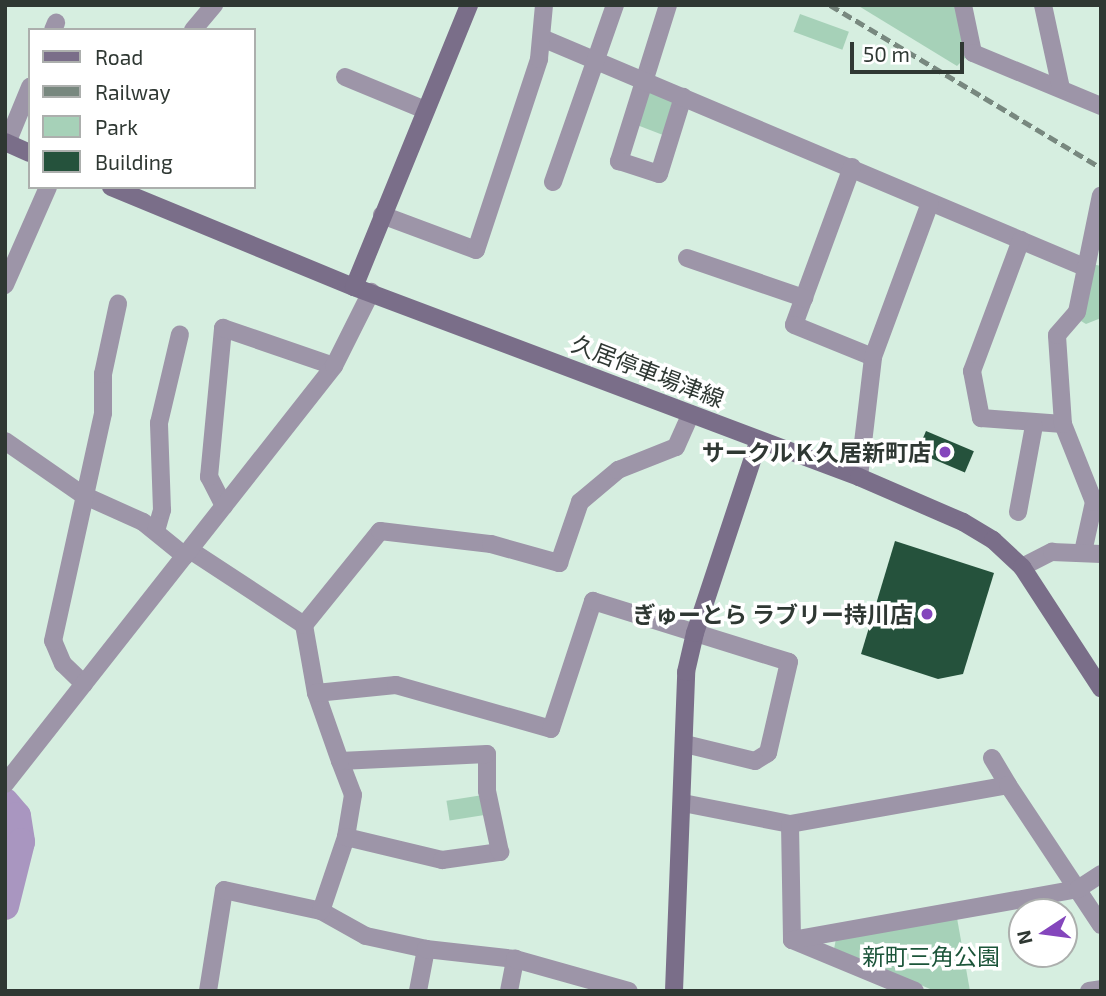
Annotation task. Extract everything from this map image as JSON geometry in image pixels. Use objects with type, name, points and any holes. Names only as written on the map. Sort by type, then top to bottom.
[{"type":"main road","points":[[363,289],[382,215],[469,5]]},
{"type":"main road","points":[[6,143],[28,152]]},
{"type":"main road","name":"久居停車場津線","points":[[116,189],[363,289],[859,477],[963,522],[993,540],[1022,567],[1101,688]]},
{"type":"main road","points":[[674,991],[687,673],[695,633],[759,440]]},
{"type":"street","points":[[195,28],[214,5]]},
{"type":"street","points":[[382,215],[475,250],[542,38],[544,5]]},
{"type":"street","points":[[553,182],[615,5]]},
{"type":"street","points":[[668,5],[619,162],[659,174],[683,97]]},
{"type":"street","points":[[963,5],[973,52],[1101,106]]},
{"type":"street","points":[[1043,5],[1061,88]]},
{"type":"street","points":[[542,38],[1084,267]]},
{"type":"street","points":[[345,77],[425,110]]},
{"type":"street","points":[[6,143],[28,92]]},
{"type":"street","points":[[852,167],[794,325],[873,357]]},
{"type":"street","points":[[5,285],[47,189]]},
{"type":"street","points":[[1083,552],[1094,502],[1063,425],[1057,335],[1077,312],[1084,267],[1101,195]]},
{"type":"street","points":[[859,477],[873,357],[930,202]]},
{"type":"street","points":[[1021,240],[972,371],[981,418],[1034,426],[1063,425]]},
{"type":"street","points":[[687,258],[804,299]]},
{"type":"street","points":[[5,784],[334,366],[363,289]]},
{"type":"street","points":[[84,684],[62,664],[53,641],[103,413],[103,374],[118,304]]},
{"type":"street","points":[[224,506],[209,477],[223,328],[334,366]]},
{"type":"street","points":[[156,531],[162,510],[159,423],[180,334]]},
{"type":"street","points":[[304,625],[380,531],[491,544],[559,563],[580,502],[618,470],[676,447],[691,414]]},
{"type":"street","points":[[1018,512],[1034,426]]},
{"type":"street","points":[[5,441],[83,495],[156,531],[304,625],[316,693],[353,795],[346,836],[321,911]]},
{"type":"street","points":[[1022,567],[1052,552],[1101,554]]},
{"type":"street","points":[[316,693],[396,685],[551,729],[593,601],[789,662],[768,753],[755,761],[685,744]]},
{"type":"street","points":[[340,761],[487,754],[487,791],[500,852],[442,860],[346,836]]},
{"type":"street","points":[[992,758],[1101,925]]},
{"type":"street","points":[[683,803],[790,824],[1008,785]]},
{"type":"street","points":[[790,824],[792,940]]},
{"type":"street","points":[[792,940],[1078,889],[1101,874]]},
{"type":"street","points":[[208,991],[224,890],[321,911],[366,936],[426,948],[516,959],[629,991]]},
{"type":"street","points":[[792,940],[915,991]]},
{"type":"street","points":[[418,991],[426,948]]},
{"type":"street","points":[[509,991],[516,959]]},
{"type":"street","points":[[1088,991],[1101,989]]},
{"type":"green space","points":[[857,5],[955,5],[966,57],[957,66]]},
{"type":"green space","points":[[800,14],[849,32],[842,50],[794,32]]},
{"type":"green space","points":[[648,89],[673,100],[663,135],[637,125]]},
{"type":"green space","points":[[1092,264],[1101,266],[1101,318],[1086,324],[1081,321]]},
{"type":"green space","points":[[483,795],[486,815],[450,821],[446,801]]},
{"type":"green space","name":"新町三角公園","points":[[957,918],[970,991],[935,991],[834,949],[836,939]]},
{"type":"building","name":"サークルＫ久居新町店","points":[[926,431],[974,451],[965,472],[917,452]]},
{"type":"building","name":"ぎゅーとら ラブリー持川店","points":[[895,541],[994,573],[963,674],[938,679],[861,654]]},
{"type":"waterway","points":[[5,802],[17,816],[21,842],[5,906]]},
{"type":"railway","points":[[830,5],[1101,168]]},
{"type":"place","name":"サークルＫ久居新町店","points":[[945,452]]},
{"type":"place","name":"ぎゅーとら ラブリー持川店","points":[[927,614]]}]
